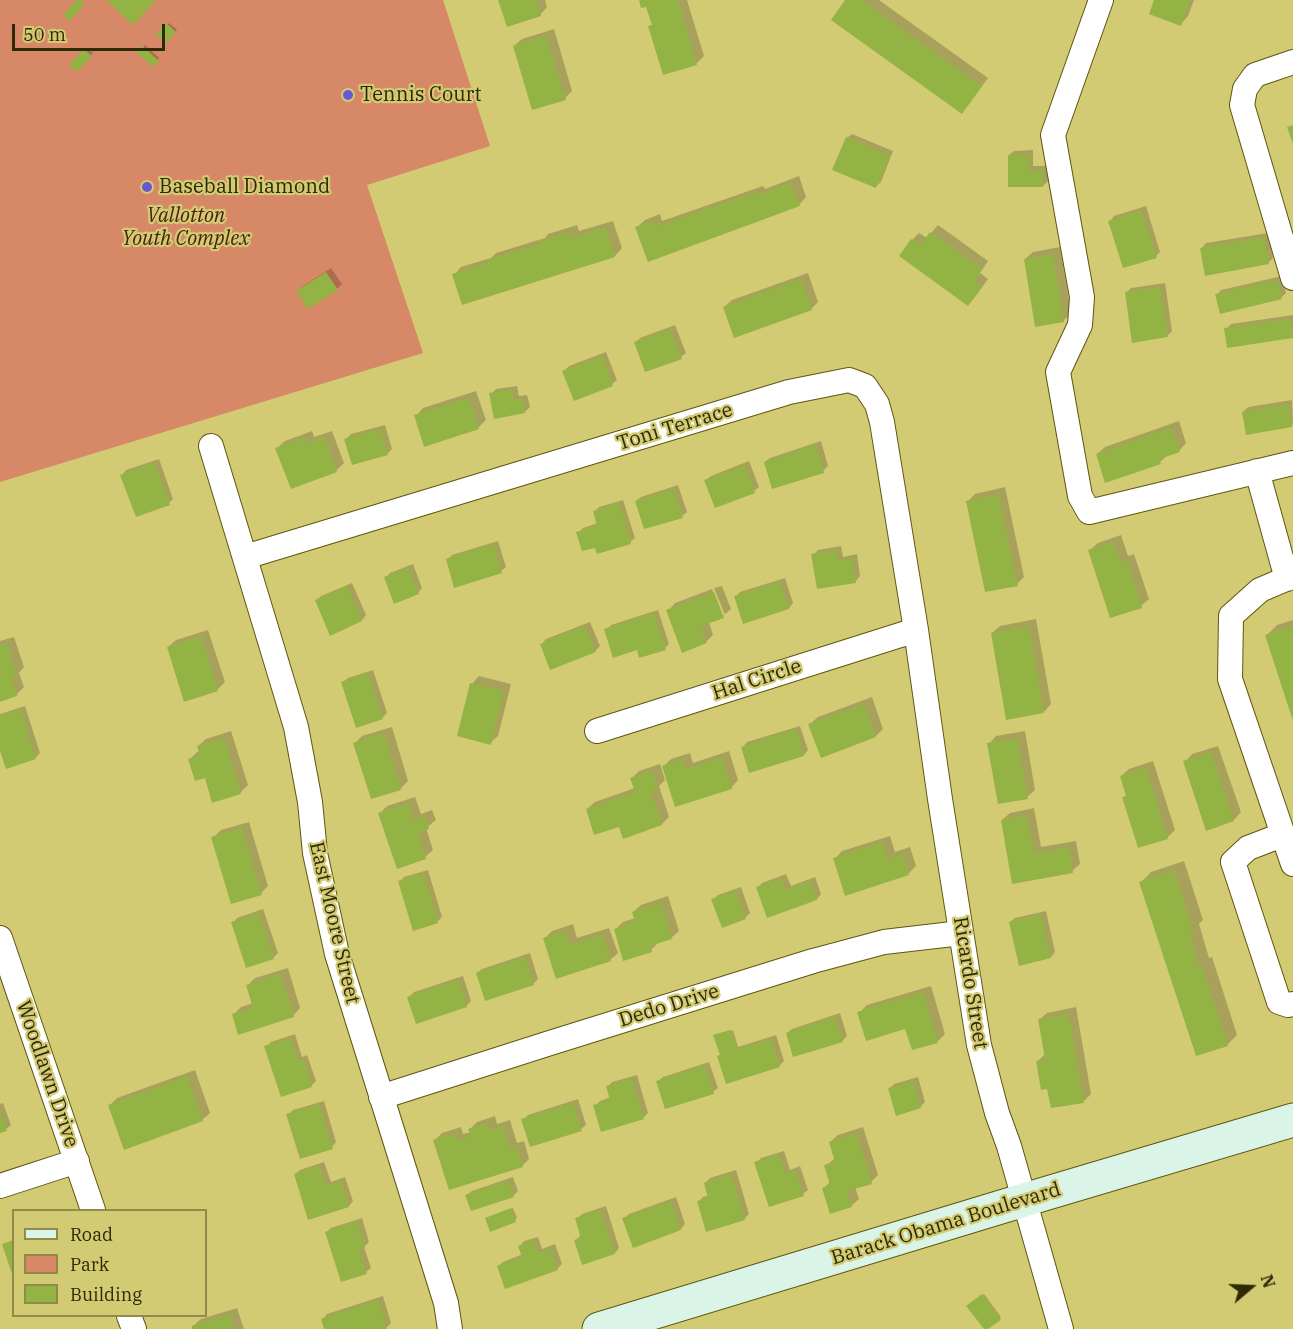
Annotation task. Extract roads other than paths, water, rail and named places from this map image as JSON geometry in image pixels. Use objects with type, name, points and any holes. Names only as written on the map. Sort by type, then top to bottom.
[{"type":"main road","name":"Barack Obama Boulevard","points":[[599,1329],[1293,1120]]},
{"type":"street","points":[[1101,0],[1053,135],[1082,297],[1080,326],[1058,372],[1080,495],[1089,512],[1293,463]]},
{"type":"street","points":[[1293,62],[1255,75],[1245,88],[1242,105],[1293,278]]},
{"type":"street","name":"Toni Terrace","points":[[245,557],[789,392],[849,380],[865,386],[878,404],[916,630]]},
{"type":"street","name":"East Moore Street","points":[[211,446],[296,726],[310,801],[315,853],[337,954],[446,1303],[450,1329]]},
{"type":"street","points":[[1257,471],[1290,578],[1260,590],[1231,616],[1230,679],[1293,864]]},
{"type":"street","name":"Hal Circle","points":[[597,731],[916,630]]},
{"type":"street","name":"Ricardo Street","points":[[916,630],[979,1045],[1061,1329]]},
{"type":"street","points":[[1282,835],[1248,848],[1233,862],[1279,1002],[1293,1004]]},
{"type":"street","name":"Dedo Drive","points":[[381,1097],[813,961],[884,942],[961,933]]},
{"type":"street","name":"Woodlawn Drive","points":[[0,938],[93,1209]]},
{"type":"street","points":[[0,1186],[77,1161]]},
{"type":"place","name":"Tennis Court","points":[[348,95]]},
{"type":"place","name":"Baseball Diamond","points":[[147,187]]},
{"type":"park label","name":"Vallotton Youth Complex","points":[[186,228]]}]
